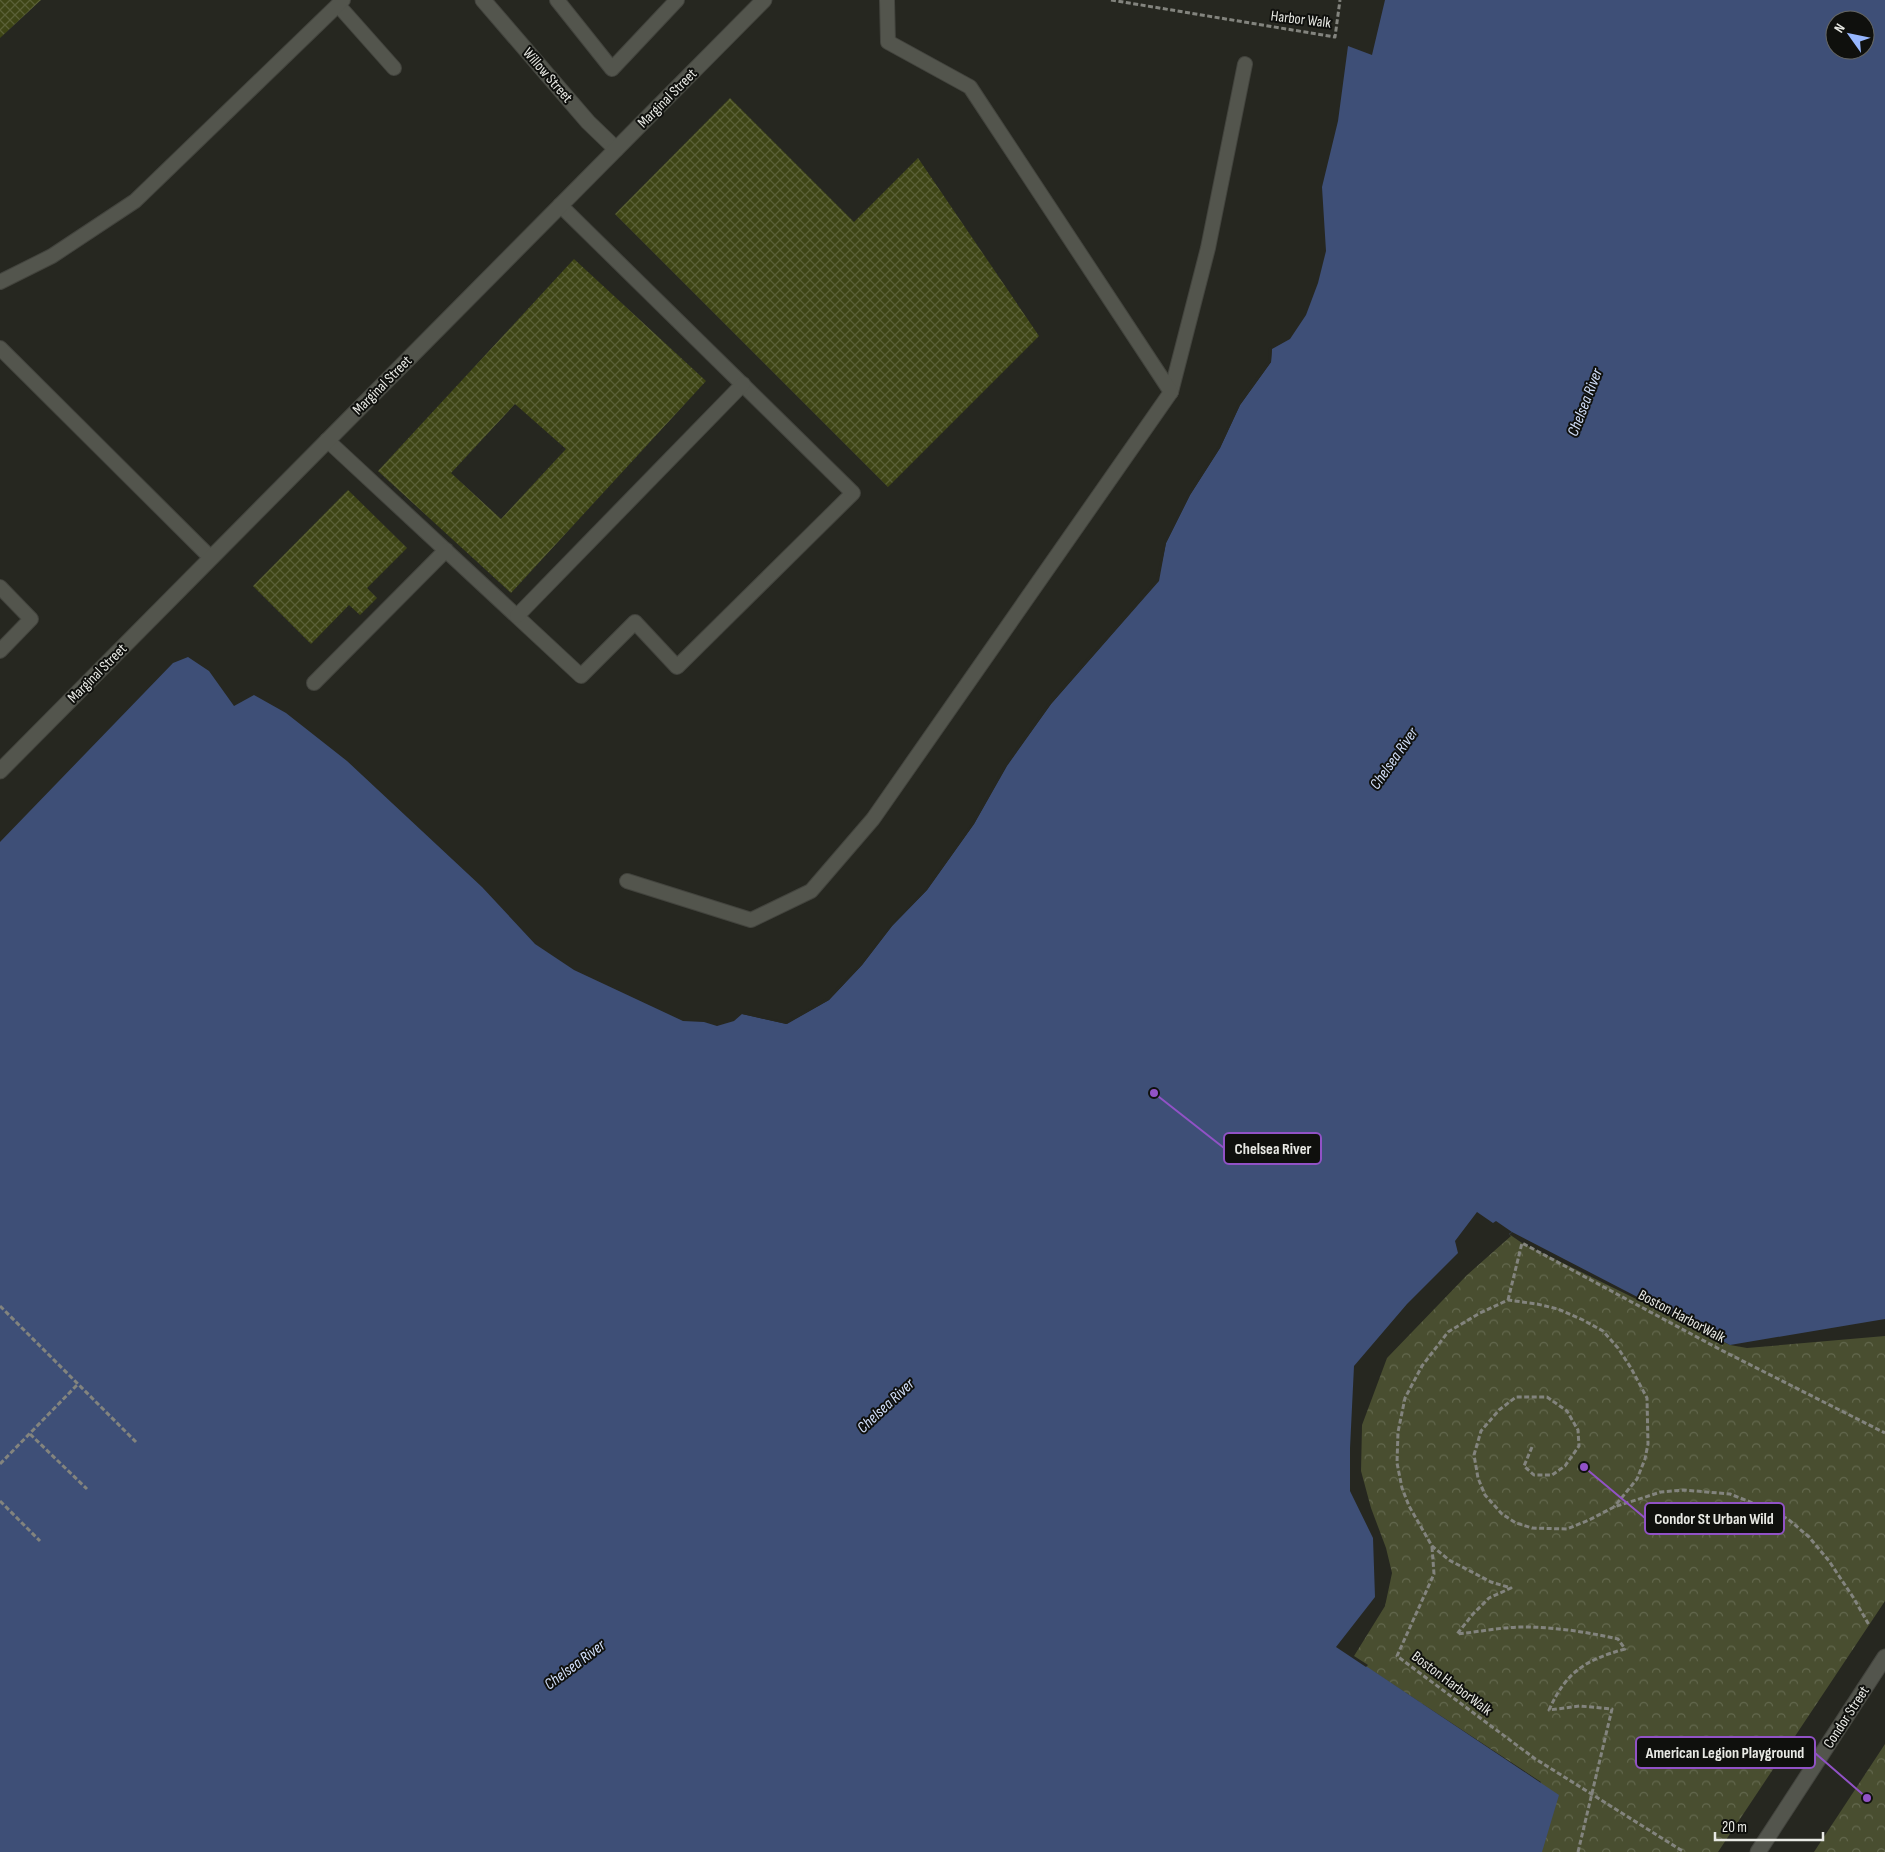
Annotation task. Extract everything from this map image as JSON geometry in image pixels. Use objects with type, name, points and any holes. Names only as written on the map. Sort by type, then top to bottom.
[{"type":"main road","name":"Willow Street","points":[[483,0],[588,122],[616,149]]},
{"type":"main road","name":"Marginal Street","points":[[0,771],[764,0]]},
{"type":"main road","name":"Condor Street","points":[[1758,1852],[1885,1657]]},
{"type":"lane","points":[[557,0],[612,69],[676,0]]},
{"type":"lane","points":[[887,0],[888,42],[970,87],[1171,392]]},
{"type":"lane","points":[[0,282],[52,256],[135,200],[340,3],[394,68]]},
{"type":"lane","points":[[627,881],[751,920],[811,891],[873,819],[1171,392],[1208,248],[1245,64]]},
{"type":"lane","points":[[328,440],[581,676],[635,622],[677,667],[853,493],[560,205]]},
{"type":"lane","points":[[0,348],[211,558]]},
{"type":"lane","points":[[517,616],[742,384]]},
{"type":"lane","points":[[314,683],[446,550]]},
{"type":"lane","points":[[0,588],[31,619],[0,651]]},
{"type":"path","name":"Harbor Walk","points":[[1111,0],[1335,37],[1340,0]]},
{"type":"path","name":"Boston HarborWalk","points":[[1578,1852],[1612,1709],[1580,1706],[1549,1710],[1558,1690],[1574,1672],[1600,1656],[1625,1649],[1618,1639],[1587,1632],[1521,1627],[1457,1634],[1489,1598],[1511,1588],[1491,1582],[1448,1560],[1432,1546],[1409,1506],[1398,1471],[1398,1432],[1405,1398],[1422,1366],[1448,1332],[1480,1313],[1508,1300],[1522,1243],[1721,1350],[1885,1433]]},
{"type":"path","points":[[1508,1300],[1558,1309],[1603,1331],[1627,1361],[1647,1398],[1648,1444],[1645,1459],[1637,1479],[1614,1507]]},
{"type":"path","points":[[0,1306],[136,1442]]},
{"type":"path","points":[[0,1464],[78,1384]]},
{"type":"path","points":[[1532,1447],[1524,1466],[1534,1475],[1552,1475],[1565,1466],[1579,1446],[1578,1430],[1567,1411],[1548,1397],[1516,1397],[1499,1410],[1481,1431],[1474,1455],[1478,1478],[1485,1495],[1502,1514],[1516,1523],[1532,1528],[1567,1529],[1614,1507],[1661,1492],[1684,1490],[1730,1494],[1788,1519],[1809,1537],[1853,1597],[1869,1625]]},
{"type":"path","points":[[30,1434],[87,1488]]},
{"type":"path","points":[[0,1501],[40,1541]]},
{"type":"path","name":"Boston HarborWalk","points":[[1432,1546],[1434,1574],[1396,1656],[1534,1758],[1684,1852]]},
{"type":"green space","points":[[1477,1212],[1522,1243],[1730,1345],[1747,1348],[1885,1336],[1885,1601],[1718,1852],[1496,1852],[1541,1782],[1336,1647],[1354,1366]]},
{"type":"green space","points":[[1885,1744],[1885,1852],[1814,1852]]},
{"type":"water","points":[[1385,0],[1885,0],[1885,1319],[1730,1345],[1512,1232],[1465,1274],[1385,1357],[1360,1424],[1358,1471],[1389,1573],[1351,1656],[1559,1795],[1542,1852],[0,1852],[0,842],[173,663],[188,657],[209,671],[234,706],[254,695],[286,713],[347,761],[482,887],[535,944],[574,970],[683,1021],[704,1022],[717,1026],[734,1021],[742,1014],[787,1024],[829,1000],[862,965],[892,926],[927,890],[974,824],[1007,766],[1051,704],[1158,581],[1166,543],[1190,495],[1220,448],[1240,405],[1271,362],[1272,349],[1290,339],[1306,315],[1318,283],[1326,251],[1322,187],[1338,121],[1348,46],[1372,55]]},
{"type":"pier","points":[[1272,346],[1271,362],[1240,405],[1220,448],[1190,495],[1166,543],[1159,581],[1051,704],[1007,765],[974,824],[927,890],[892,926],[862,965],[829,1000],[786,1024],[742,1014],[744,1012],[786,1022],[827,998],[860,964],[891,925],[925,889],[972,823],[1005,764],[1049,702],[1156,580],[1164,542],[1188,494],[1218,447],[1238,403],[1268,361],[1269,348]]},
{"type":"pier","points":[[1477,1212],[1493,1223],[1496,1221],[1512,1232],[1509,1234],[1511,1236],[1467,1275],[1387,1358],[1362,1425],[1361,1471],[1371,1508],[1386,1548],[1392,1573],[1385,1606],[1354,1656],[1368,1665],[1366,1667],[1336,1647],[1375,1597],[1373,1538],[1350,1491],[1354,1366],[1407,1304],[1458,1253],[1455,1241]]},
{"type":"building","points":[[0,0],[41,0],[0,38]]},
{"type":"building","points":[[730,98],[854,222],[918,158],[1039,336],[888,487],[615,214]]},
{"type":"building","points":[[574,259],[706,381],[511,593],[378,471]],"holes":[[[515,404],[566,449],[501,519],[451,473]]]},
{"type":"building","points":[[348,490],[407,548],[367,588],[377,598],[360,615],[349,605],[311,644],[253,586]]},
{"type":"place","name":"Chelsea River","points":[[1154,1093]]},
{"type":"place","name":"Condor St Urban Wild","points":[[1584,1467]]},
{"type":"place","name":"American Legion Playground","points":[[1867,1798]]}]
